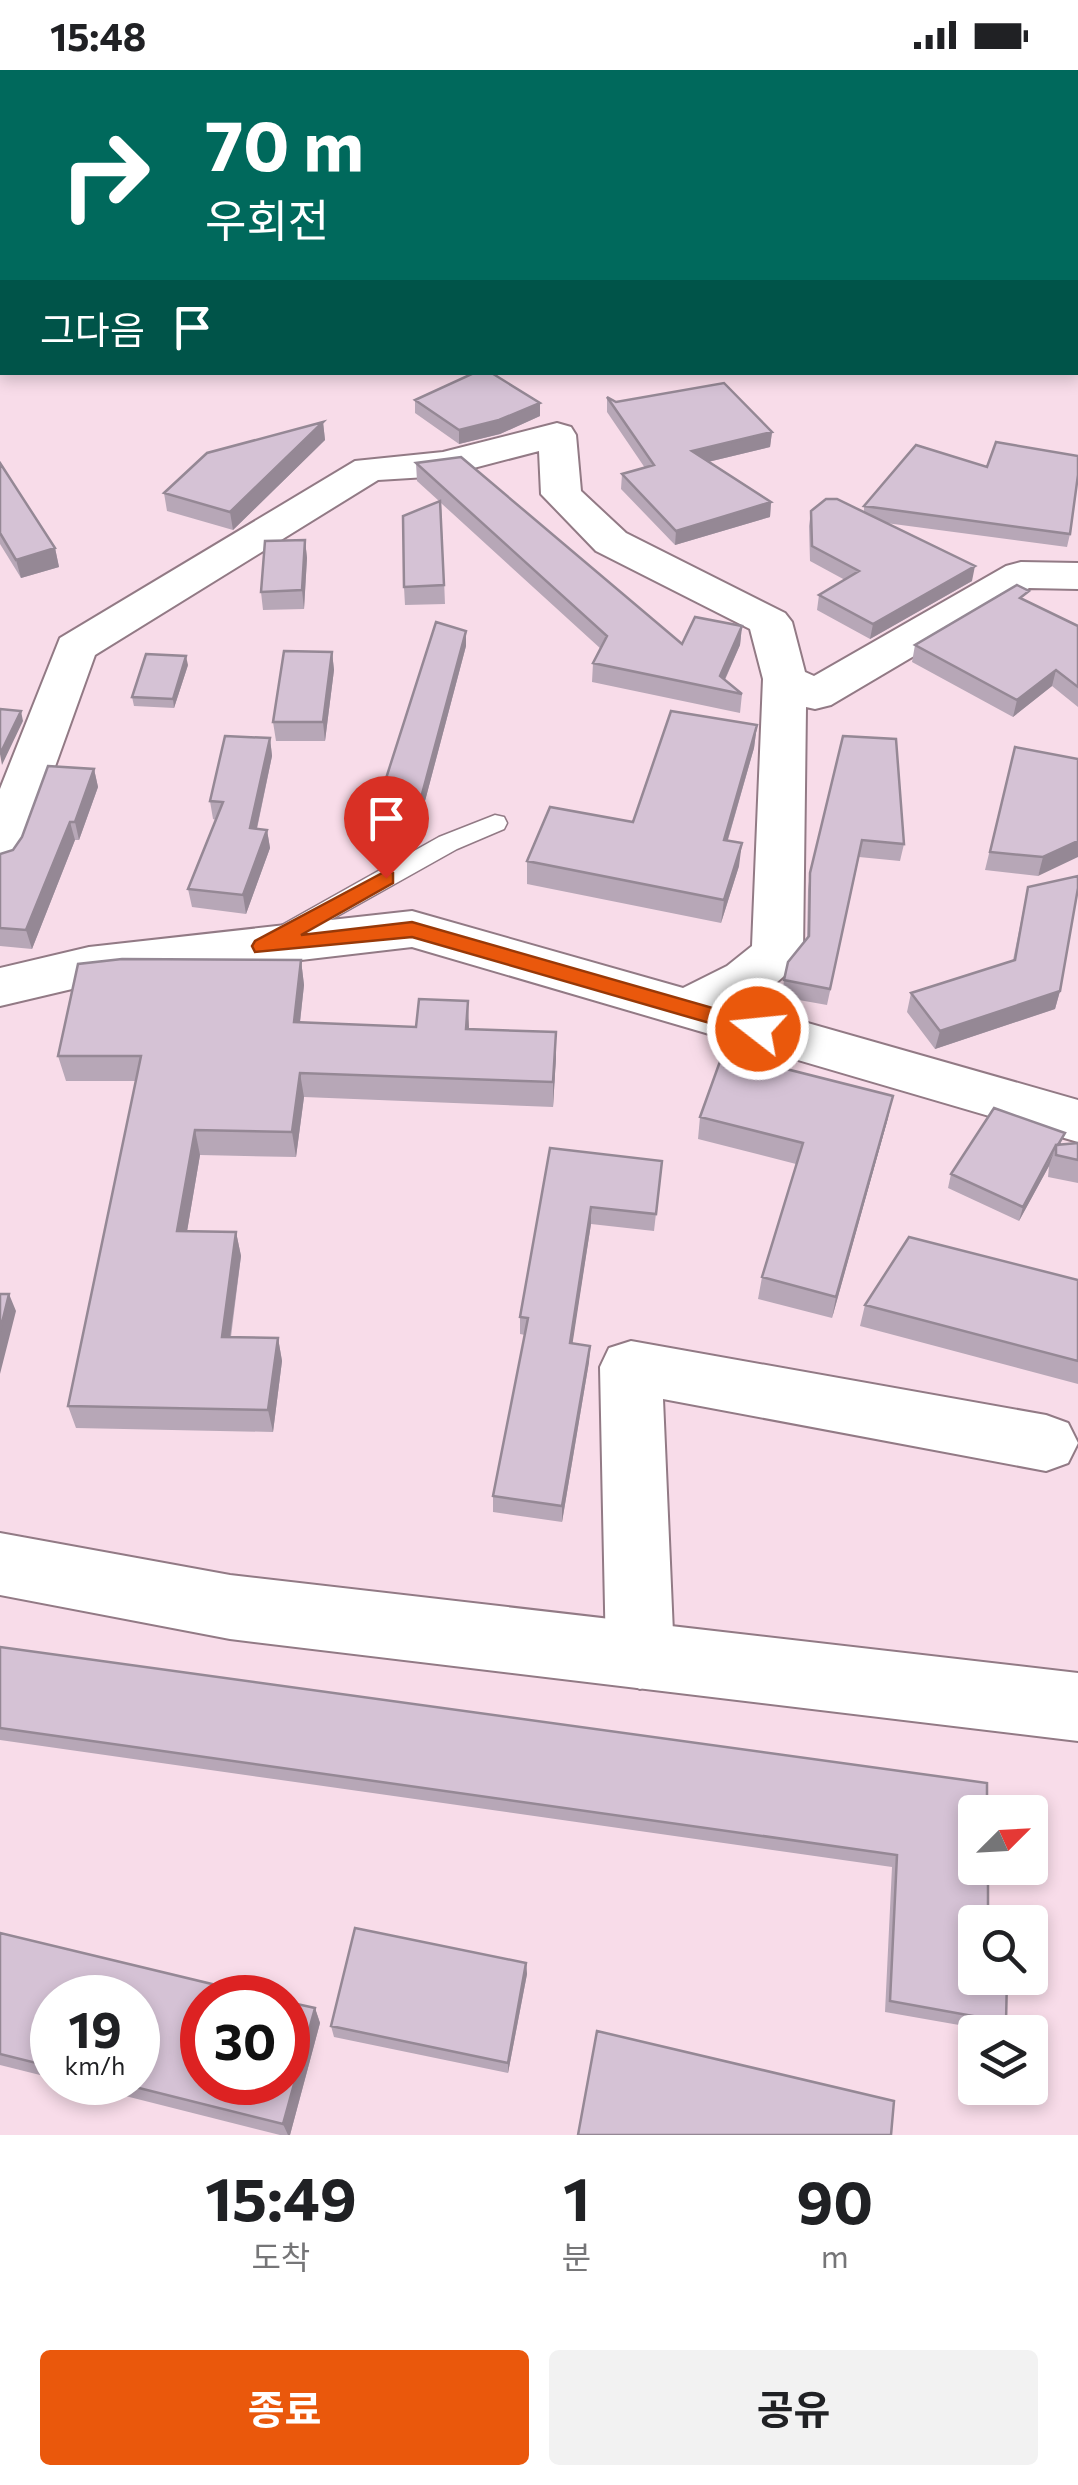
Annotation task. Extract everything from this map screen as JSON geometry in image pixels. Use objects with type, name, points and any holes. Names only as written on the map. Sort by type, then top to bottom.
[{"type":"street","points":[[0,854],[76,648],[369,469],[443,464],[556,436],[561,494],[610,542],[770,622],[785,679],[778,744],[782,876],[777,953],[745,979],[687,1008]]},
{"type":"street","points":[[785,679],[815,695],[1022,575],[1078,576]]},
{"type":"street","points":[[0,987],[89,966],[412,930],[1078,1122]]},
{"type":"street","points":[[640,1656],[631,1367],[1046,1444]]},
{"type":"street","points":[[0,1564],[230,1607],[1078,1707]]},
{"type":"lane","points":[[263,946],[448,844],[494,823]]},
{"type":"building","points":[[469,375],[495,375],[540,403],[499,420],[459,430],[415,400]]},
{"type":"building","points":[[724,383],[772,432],[692,451],[771,502],[676,531],[622,474],[654,465],[607,397],[616,402]]},
{"type":"building","points":[[323,422],[230,512],[164,493],[207,453]]},
{"type":"building","points":[[996,442],[1078,456],[1070,534],[864,506],[916,445],[987,467]]},
{"type":"building","points":[[461,457],[682,644],[695,617],[742,626],[720,676],[742,694],[593,663],[607,636],[416,463]]},
{"type":"building","points":[[0,463],[55,548],[16,560],[0,533]]},
{"type":"building","points":[[826,499],[837,499],[975,566],[873,624],[819,595],[859,571],[812,546],[811,511]]},
{"type":"building","points":[[440,501],[444,585],[404,587],[403,516]]},
{"type":"building","points":[[305,540],[302,590],[261,592],[265,541]]},
{"type":"building","points":[[1017,585],[1029,591],[1020,598],[1078,626],[1078,687],[1056,670],[1017,700],[915,645]]},
{"type":"building","points":[[436,622],[466,631],[415,820],[374,816]]},
{"type":"building","points":[[284,651],[332,652],[323,722],[273,722]]},
{"type":"building","points":[[146,654],[186,656],[173,699],[132,697]]},
{"type":"building","points":[[0,709],[21,711],[0,754]]},
{"type":"building","points":[[671,711],[757,725],[724,840],[742,843],[724,900],[527,861],[550,807],[633,822]]},
{"type":"building","points":[[225,736],[270,738],[250,828],[267,830],[243,895],[188,889],[223,802],[210,801]]},
{"type":"building","points":[[843,736],[896,739],[904,844],[862,840],[830,989],[784,980],[788,962],[809,936],[810,873]]},
{"type":"building","points":[[1015,747],[1078,759],[1078,841],[1043,857],[990,852]]},
{"type":"building","points":[[48,766],[94,769],[75,822],[70,822],[26,930],[0,928],[0,854],[13,850],[22,837]]},
{"type":"building","points":[[1078,876],[1060,991],[940,1031],[911,993],[1015,960],[1028,887]]},
{"type":"building","points":[[122,959],[301,960],[294,1022],[416,1027],[419,999],[468,1001],[466,1029],[556,1032],[553,1082],[300,1073],[292,1132],[195,1130],[177,1231],[236,1232],[222,1337],[278,1338],[268,1410],[68,1406],[141,1056],[58,1056],[78,964]]},
{"type":"building","points":[[723,1053],[893,1096],[836,1297],[762,1277],[803,1143],[700,1117]]},
{"type":"building","points":[[994,1108],[1065,1133],[1023,1207],[951,1174]]},
{"type":"building","points":[[1078,1143],[1078,1160],[1056,1155],[1056,1145]]},
{"type":"building","points":[[550,1148],[662,1161],[656,1214],[591,1207],[570,1343],[590,1346],[562,1506],[493,1496],[528,1318],[520,1317]]},
{"type":"building","points":[[909,1237],[1078,1280],[1078,1361],[865,1305]]},
{"type":"building","points":[[0,1294],[9,1294],[0,1331]]},
{"type":"building","points":[[0,1647],[987,1783],[987,1795],[958,1795],[958,1885],[988,1885],[988,1905],[958,1905],[958,1995],[1007,1995],[1006,2015],[967,2015],[890,2001],[897,1855],[0,1728]]},
{"type":"building","points":[[355,1928],[526,1963],[508,2063],[331,2026]]},
{"type":"building","points":[[0,1933],[180,1976],[180,2098],[160,2093],[160,1975],[30,1975],[30,2062],[0,2054]]},
{"type":"building","points":[[597,2031],[894,2101],[891,2135],[578,2135]]},
{"type":"building","points":[[207,2105],[288,2105],[283,2124]]},
{"type":"route","points":[[386,878],[263,946],[412,930],[758,1029]]}]
